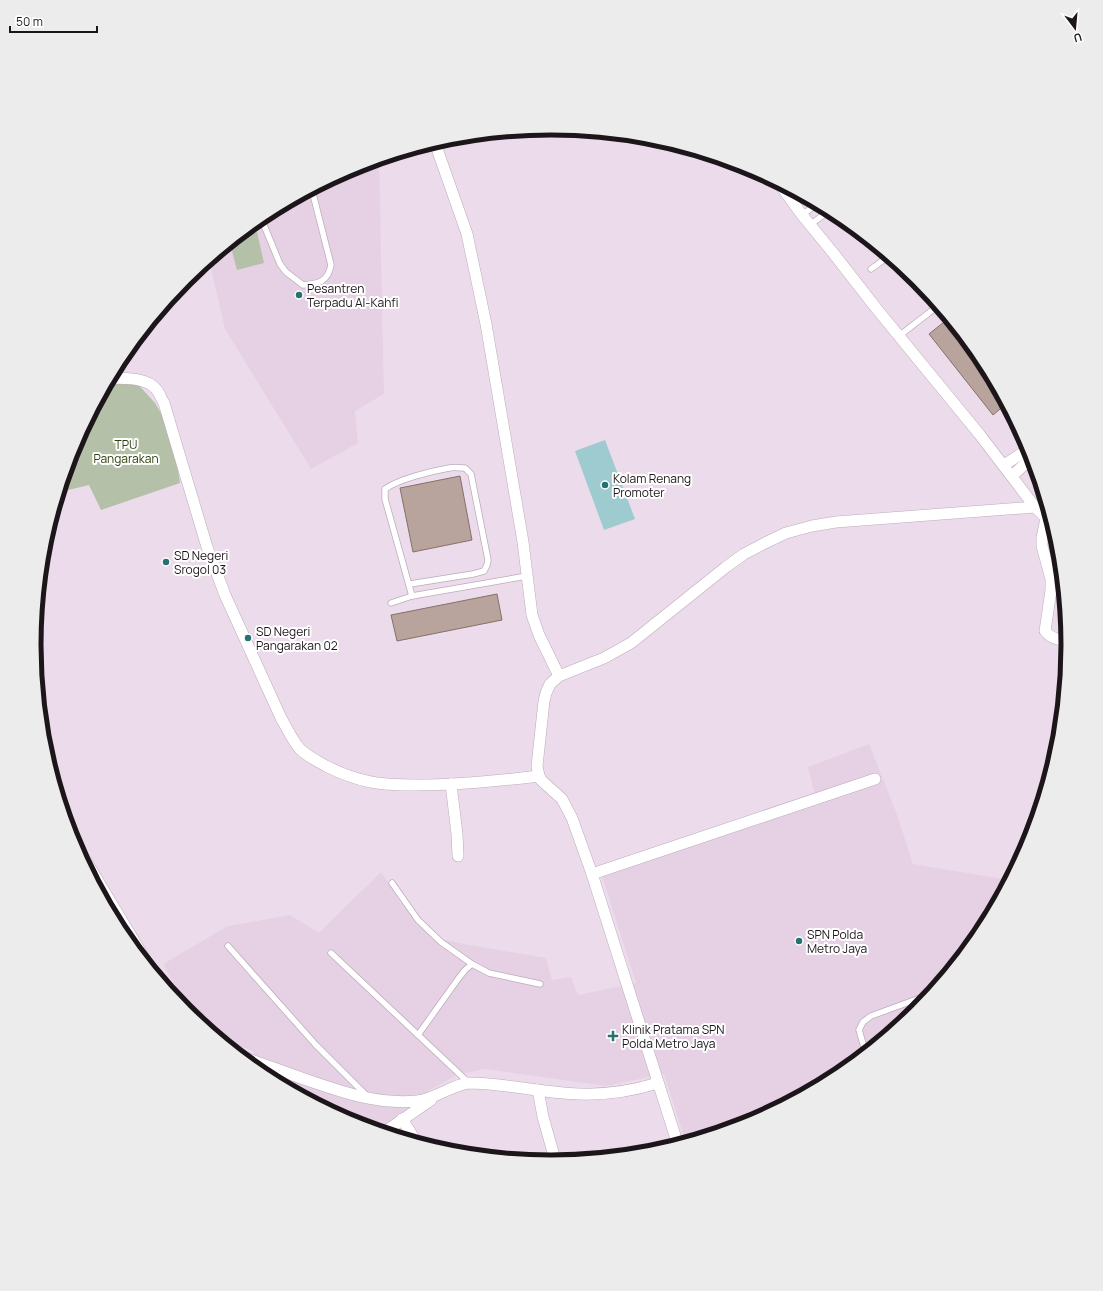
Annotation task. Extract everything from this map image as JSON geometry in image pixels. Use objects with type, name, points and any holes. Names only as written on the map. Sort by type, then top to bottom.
[{"type":"street","points":[[437,148],[467,234],[486,324],[523,542],[532,615],[545,650],[559,676]]},
{"type":"street","points":[[785,192],[866,296],[1004,465],[1035,508],[1046,516]]},
{"type":"street","points":[[116,378],[138,380],[149,383],[157,389],[164,403],[200,526],[225,595],[281,718],[301,749],[314,760],[330,769],[350,777],[373,782],[399,785],[491,782],[539,776]]},
{"type":"street","points":[[1004,465],[1024,452]]},
{"type":"street","points":[[1012,476],[1028,463]]},
{"type":"street","points":[[677,1141],[592,874],[568,808],[562,799],[539,776],[537,766],[544,701],[550,684],[559,676],[604,658],[631,643],[732,562],[744,554],[786,533],[812,526],[836,522],[1035,508]]},
{"type":"street","points":[[1047,524],[1042,538],[1042,546],[1051,579],[1051,590],[1045,631],[1053,638],[1062,640]]},
{"type":"street","points":[[592,874],[875,779]]},
{"type":"street","points":[[451,784],[458,856]]},
{"type":"street","points":[[104,890],[126,927]]},
{"type":"street","points":[[256,1062],[344,1093],[370,1099],[418,1101],[438,1095]]},
{"type":"street","points":[[387,1129],[438,1095],[454,1086],[468,1082],[577,1094],[616,1093],[658,1083]]},
{"type":"street","points":[[538,1090],[543,1117],[554,1156]]},
{"type":"street","points":[[402,1119],[413,1137]]},
{"type":"lane","points":[[264,224],[280,264],[286,272],[303,285],[316,284],[326,278],[330,273],[331,265],[313,194]]},
{"type":"lane","points":[[802,215],[813,207]]},
{"type":"lane","points":[[810,225],[824,214]]},
{"type":"lane","points":[[871,269],[884,259]]},
{"type":"lane","points":[[899,336],[935,308]]},
{"type":"lane","points":[[410,584],[473,574],[484,570],[488,565],[471,474],[465,468],[450,468],[411,478],[385,488],[385,499],[410,584],[412,596]]},
{"type":"lane","points":[[391,603],[412,596],[527,576]]},
{"type":"lane","points":[[392,883],[418,920],[441,942],[472,964],[489,973],[540,984]]},
{"type":"lane","points":[[228,946],[315,1044],[370,1099]]},
{"type":"lane","points":[[331,953],[468,1082]]},
{"type":"lane","points":[[418,1035],[458,979],[472,964]]},
{"type":"lane","points":[[865,1049],[859,1030],[863,1022],[871,1016],[919,998]]},
{"type":"shaded area","name":"Pesantren Terpadu Al-Kahfi","points":[[379,165],[384,394],[355,411],[358,443],[311,469],[225,329],[210,266],[241,240],[296,203],[356,174]]},
{"type":"shaded area","name":"Kolam Renang Promoter","points":[[605,440],[635,519],[604,530],[575,451]]},
{"type":"shaded area","name":"SPN Polda Metro Jaya","points":[[869,744],[896,812],[913,864],[1005,879],[994,901],[957,956],[912,1006],[862,1051],[807,1088],[777,1103],[747,1117],[685,1139],[664,1074],[606,1086],[485,1069],[457,1075],[423,1094],[386,1129],[356,1117],[296,1088],[257,1062],[253,1051],[231,1043],[180,995],[163,964],[228,926],[290,915],[319,933],[381,872],[400,902],[432,937],[546,958],[552,980],[571,977],[578,995],[636,983],[600,870],[816,799],[808,767]]},
{"type":"green space","points":[[256,229],[264,263],[237,270],[231,248]]},
{"type":"green space","name":"TPU Pangarakan","points":[[134,380],[155,403],[166,422],[173,439],[180,483],[101,510],[89,485],[65,491],[80,450],[115,381]]},
{"type":"building","points":[[945,321],[976,362],[994,390],[1002,407],[993,415],[929,334]]},
{"type":"building","points":[[460,476],[472,540],[413,552],[400,488]]},
{"type":"building","points":[[497,594],[502,620],[397,641],[391,615]]},
{"type":"place","name":"Pesantren Terpadu Al-Kahfi","points":[[299,295]]},
{"type":"place","name":"Kolam Renang Promoter","points":[[605,485]]},
{"type":"place","name":"SD Negeri Srogol 03","points":[[166,562]]},
{"type":"place","name":"SD Negeri Pangarakan 02","points":[[248,638]]},
{"type":"place","name":"SPN Polda Metro Jaya","points":[[799,941]]},
{"type":"place","name":"Klinik Pratama SPN Polda Metro Jaya","points":[[613,1036]]}]
